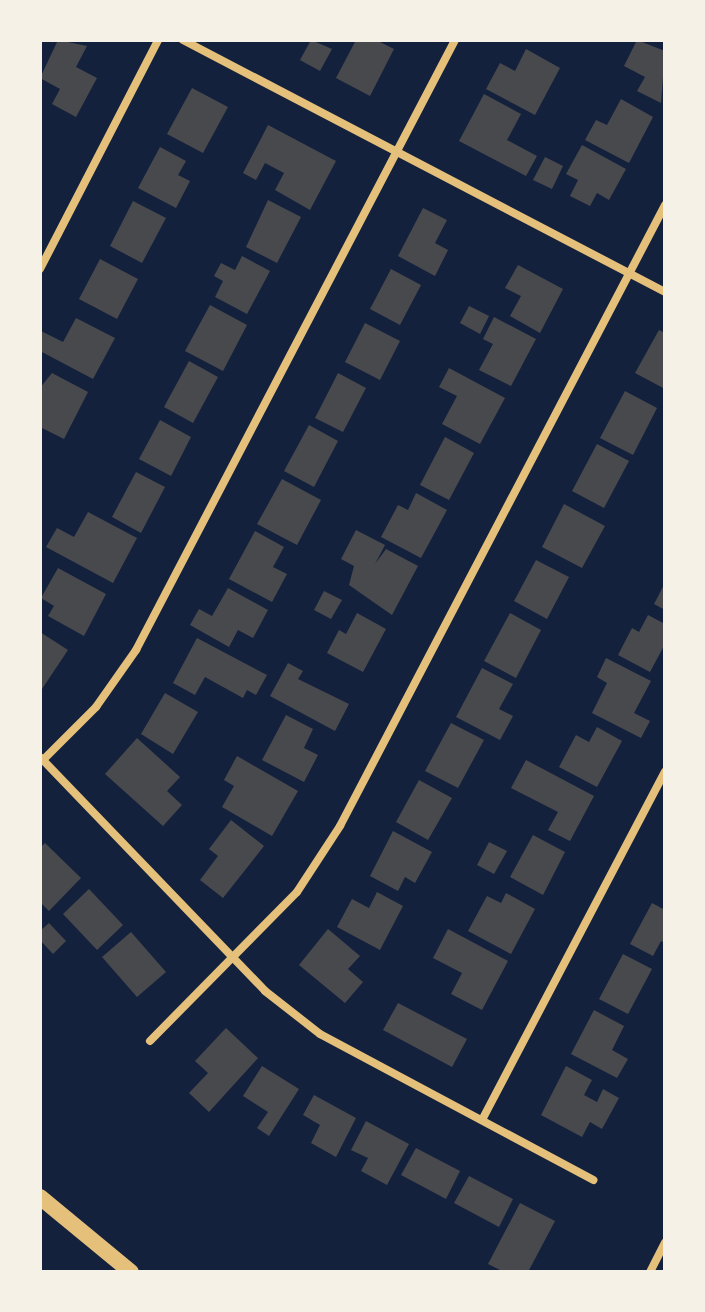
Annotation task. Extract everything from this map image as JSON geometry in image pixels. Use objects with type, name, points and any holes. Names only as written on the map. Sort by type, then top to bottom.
[{"type":"main road","points":[[40,1197],[131,1272]]},
{"type":"street","points":[[40,269],[158,40]]},
{"type":"street","points":[[183,40],[665,292]]},
{"type":"street","points":[[455,40],[136,650],[96,707],[41,759],[265,991],[320,1034],[593,1180]]},
{"type":"street","points":[[150,1041],[297,892],[340,826],[665,205]]},
{"type":"street","points":[[482,1120],[665,772]]},
{"type":"street","points":[[650,1272],[662,1257],[665,1243]]},
{"type":"building","points":[[58,40],[87,46],[76,67],[97,78],[76,117],[52,104],[60,89],[40,78]]},
{"type":"building","points":[[311,40],[332,49],[320,71],[300,60]]},
{"type":"building","points":[[356,40],[376,40],[394,49],[370,96],[336,78]]},
{"type":"building","points":[[637,40],[665,51],[661,103],[637,91],[645,77],[624,66]]},
{"type":"building","points":[[526,49],[560,68],[535,115],[486,89],[500,63],[515,71]]},
{"type":"building","points":[[192,88],[228,107],[203,153],[167,134]]},
{"type":"building","points":[[484,94],[521,114],[507,140],[537,156],[526,176],[459,141]]},
{"type":"building","points":[[621,99],[653,117],[629,163],[585,140],[596,120],[607,125]]},
{"type":"building","points":[[268,125],[336,161],[310,210],[275,190],[284,173],[265,163],[256,180],[243,173]]},
{"type":"building","points":[[582,145],[626,169],[609,200],[597,193],[590,206],[570,196],[578,180],[566,174]]},
{"type":"building","points":[[160,147],[186,161],[178,175],[190,181],[176,208],[138,188]]},
{"type":"building","points":[[545,157],[563,166],[552,189],[533,180]]},
{"type":"building","points":[[268,200],[301,217],[277,263],[246,247]]},
{"type":"building","points":[[133,201],[166,218],[142,263],[110,246]]},
{"type":"building","points":[[423,208],[447,220],[435,243],[448,250],[435,276],[398,256]]},
{"type":"building","points":[[242,256],[270,271],[247,314],[215,297],[223,281],[214,276],[221,263],[235,270]]},
{"type":"building","points":[[100,259],[138,279],[117,319],[79,299]]},
{"type":"building","points":[[518,265],[563,289],[540,333],[510,316],[521,296],[505,288]]},
{"type":"building","points":[[391,269],[421,285],[400,325],[370,309]]},
{"type":"building","points":[[210,305],[247,325],[223,371],[185,351]]},
{"type":"building","points":[[469,306],[489,316],[480,334],[460,323]]},
{"type":"building","points":[[494,317],[536,339],[511,386],[479,370],[493,344],[483,339]]},
{"type":"building","points":[[76,318],[115,338],[93,379],[40,351],[41,331],[63,342]]},
{"type":"building","points":[[365,323],[400,341],[380,380],[345,362]]},
{"type":"building","points":[[659,330],[665,333],[665,389],[635,373]]},
{"type":"building","points":[[189,361],[218,377],[193,423],[164,407]]},
{"type":"building","points":[[449,368],[505,398],[480,444],[442,424],[457,396],[439,387]]},
{"type":"building","points":[[52,373],[88,392],[64,439],[40,427],[40,388]]},
{"type":"building","points":[[338,373],[366,388],[343,432],[315,418]]},
{"type":"building","points":[[625,391],[657,408],[633,455],[600,438]]},
{"type":"building","points":[[160,420],[191,437],[171,476],[139,459]]},
{"type":"building","points":[[309,425],[338,441],[314,487],[284,471]]},
{"type":"building","points":[[445,437],[474,453],[449,500],[420,485]]},
{"type":"building","points":[[597,444],[629,461],[604,508],[572,491]]},
{"type":"building","points":[[136,472],[165,487],[141,533],[112,517]]},
{"type":"building","points":[[282,479],[321,500],[297,545],[257,524]]},
{"type":"building","points":[[416,493],[447,510],[421,558],[381,537],[398,505],[408,510]]},
{"type":"building","points":[[564,504],[605,526],[582,568],[542,547]]},
{"type":"building","points":[[88,512],[137,538],[113,583],[46,547],[57,528],[74,537]]},
{"type":"building","points":[[356,530],[385,545],[375,564],[386,549],[418,566],[392,615],[349,585],[354,566],[341,559]]},
{"type":"building","points":[[255,531],[284,547],[273,567],[287,574],[272,602],[229,579]]},
{"type":"building","points":[[536,560],[569,577],[547,619],[514,601]]},
{"type":"building","points":[[58,568],[106,594],[84,636],[48,616],[54,606],[41,598]]},
{"type":"building","points":[[665,583],[665,610],[654,604]]},
{"type":"building","points":[[228,588],[268,610],[253,638],[238,630],[229,647],[190,625],[199,609],[212,616]]},
{"type":"building","points":[[324,591],[342,600],[331,619],[314,610]]},
{"type":"building","points":[[357,613],[386,629],[363,672],[327,653],[339,630],[346,634]]},
{"type":"building","points":[[510,613],[541,630],[516,678],[484,661]]},
{"type":"building","points":[[648,615],[665,624],[665,644],[650,672],[618,655],[632,628],[639,632]]},
{"type":"building","points":[[40,632],[68,650],[40,692]]},
{"type":"building","points":[[197,638],[267,675],[256,695],[247,690],[243,698],[205,677],[195,695],[173,683]]},
{"type":"building","points":[[606,658],[651,681],[634,713],[650,721],[641,738],[592,713],[607,683],[597,677]]},
{"type":"building","points":[[288,663],[303,671],[298,679],[349,704],[335,731],[270,696]]},
{"type":"building","points":[[482,668],[513,684],[499,709],[513,716],[500,740],[456,717]]},
{"type":"building","points":[[165,693],[198,712],[173,754],[141,734]]},
{"type":"building","points":[[286,715],[313,729],[304,748],[318,755],[304,782],[262,760]]},
{"type":"building","points":[[451,723],[484,740],[458,788],[425,771]]},
{"type":"building","points":[[597,727],[622,741],[597,787],[559,767],[576,735],[589,742]]},
{"type":"building","points":[[137,738],[180,777],[167,791],[182,805],[163,826],[105,774]]},
{"type":"building","points":[[237,756],[298,791],[272,836],[222,807],[234,786],[224,780]]},
{"type":"building","points":[[526,760],[594,796],[570,841],[548,830],[558,812],[511,788]]},
{"type":"building","points":[[419,780],[452,798],[428,840],[396,822]]},
{"type":"building","points":[[231,820],[264,846],[223,898],[200,880],[218,856],[209,849]]},
{"type":"building","points":[[393,831],[432,852],[415,883],[405,877],[398,891],[370,876]]},
{"type":"building","points":[[533,835],[565,852],[543,895],[510,877]]},
{"type":"building","points":[[489,842],[507,851],[494,874],[477,865]]},
{"type":"building","points":[[45,843],[81,878],[49,911],[40,902],[40,848]]},
{"type":"building","points":[[89,889],[123,925],[97,950],[63,914]]},
{"type":"building","points":[[377,892],[403,906],[380,950],[337,927],[352,899],[369,908]]},
{"type":"building","points":[[506,893],[535,909],[511,954],[468,931],[487,896],[501,903]]},
{"type":"building","points":[[652,903],[665,910],[665,943],[661,941],[653,956],[630,944]]},
{"type":"building","points":[[49,923],[66,941],[53,954],[40,940],[40,931]]},
{"type":"building","points":[[328,929],[360,956],[348,969],[363,982],[345,1003],[299,965]]},
{"type":"building","points":[[448,929],[508,961],[482,1010],[451,994],[462,973],[433,958]]},
{"type":"building","points":[[131,932],[166,972],[137,997],[102,957]]},
{"type":"building","points":[[623,954],[652,969],[628,1014],[599,999]]},
{"type":"building","points":[[398,1003],[467,1039],[452,1067],[383,1030]]},
{"type":"building","points":[[594,1010],[624,1026],[612,1050],[628,1059],[617,1078],[571,1054]]},
{"type":"building","points":[[226,1028],[258,1058],[209,1112],[189,1093],[208,1073],[195,1061]]},
{"type":"building","points":[[262,1066],[299,1089],[269,1136],[257,1128],[268,1112],[243,1096]]},
{"type":"building","points":[[566,1066],[592,1080],[584,1095],[597,1102],[603,1089],[619,1098],[602,1129],[590,1122],[582,1137],[541,1115]]},
{"type":"building","points":[[314,1095],[356,1118],[336,1157],[311,1143],[320,1125],[303,1115]]},
{"type":"building","points":[[366,1121],[409,1144],[387,1185],[361,1171],[368,1158],[351,1150]]},
{"type":"building","points":[[416,1148],[460,1171],[446,1199],[401,1175]]},
{"type":"building","points":[[469,1176],[513,1199],[499,1227],[454,1203]]},
{"type":"building","points":[[520,1203],[555,1221],[528,1272],[504,1272],[488,1264]]}]
